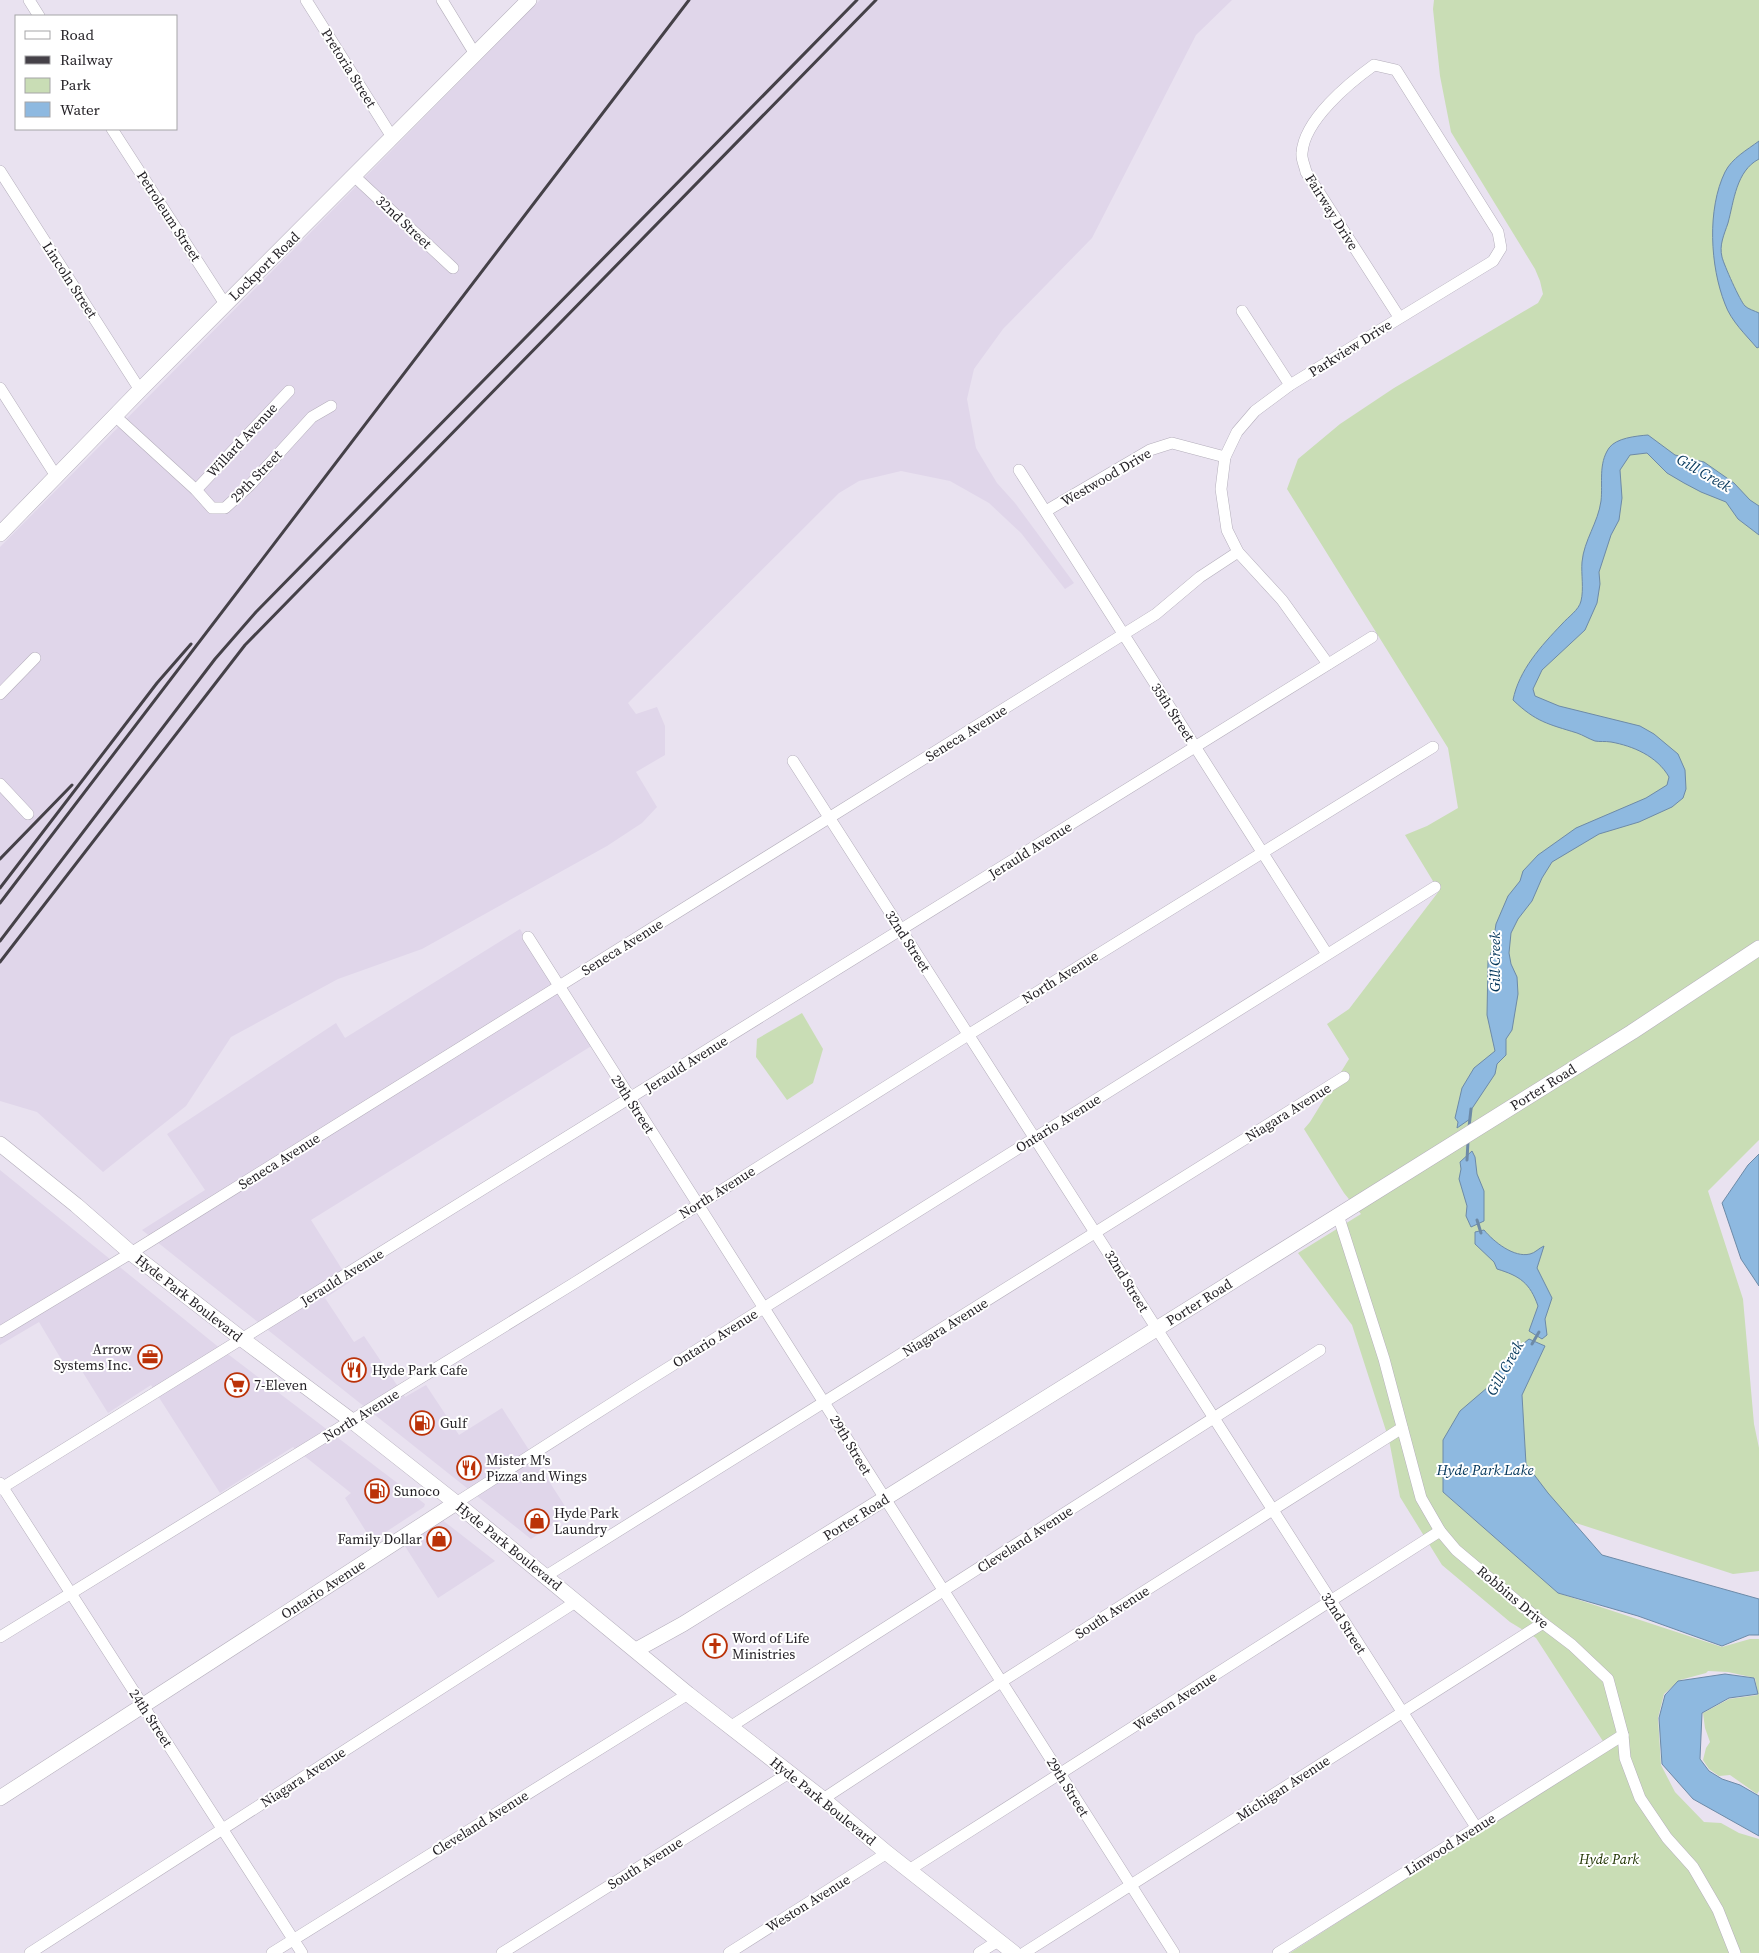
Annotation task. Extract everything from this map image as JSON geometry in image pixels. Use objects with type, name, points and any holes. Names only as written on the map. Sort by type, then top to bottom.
[{"type":"main road","name":"Lockport Road","points":[[0,534],[225,304],[529,0]]},
{"type":"main road","name":"Porter Road","points":[[636,1650],[683,1624],[1157,1329],[1632,1032],[1759,948]]},
{"type":"main road","name":"Hyde Park Boulevard","points":[[0,1144],[76,1205],[131,1253],[242,1340],[352,1420],[577,1601],[688,1694],[823,1799],[887,1853],[1014,1953]]},
{"type":"main road","name":"Ontario Avenue","points":[[0,1798],[456,1503]]},
{"type":"street","points":[[29,0],[38,15]]},
{"type":"street","name":"Pretoria Street","points":[[306,0],[392,137]]},
{"type":"street","points":[[442,0],[475,54]]},
{"type":"street","name":"Fairway Drive","points":[[1374,65],[1350,82],[1325,108],[1306,134],[1302,154],[1306,172],[1399,317]]},
{"type":"street","name":"Parkview Drive","points":[[1328,664],[1282,600],[1238,552],[1227,530],[1221,488],[1225,457],[1237,432],[1255,411],[1290,385],[1493,261],[1501,248],[1498,232],[1396,70],[1374,65]]},
{"type":"street","name":"Petroleum Street","points":[[113,130],[225,304]]},
{"type":"street","name":"Lincoln Street","points":[[0,171],[140,390]]},
{"type":"street","name":"32nd Street","points":[[354,176],[453,268]]},
{"type":"street","points":[[1242,311],[1290,385]]},
{"type":"street","points":[[0,388],[56,476]]},
{"type":"street","name":"Willard Avenue","points":[[196,490],[289,391]]},
{"type":"street","name":"29th Street","points":[[115,416],[196,490],[212,508],[225,508],[250,485],[312,417],[331,406]]},
{"type":"street","name":"Westwood Drive","points":[[1046,511],[1150,450],[1172,443],[1225,457]]},
{"type":"street","name":"35th Street","points":[[1019,470],[1327,954]]},
{"type":"street","name":"Seneca Avenue","points":[[0,1332],[131,1253],[1123,635],[1156,614],[1200,577],[1238,552]]},
{"type":"street","name":"Jerauld Avenue","points":[[1,1486],[242,1340],[1372,637]]},
{"type":"street","points":[[0,694],[36,658]]},
{"type":"street","name":"North Avenue","points":[[0,1637],[1433,747]]},
{"type":"street","name":"32nd Street","points":[[793,762],[1476,1827]]},
{"type":"street","points":[[0,784],[28,814]]},
{"type":"street","name":"Ontario Avenue","points":[[456,1503],[1034,1137],[1435,887]]},
{"type":"street","name":"29th Street","points":[[528,937],[558,987],[825,1402],[884,1499],[944,1590],[1174,1953]]},
{"type":"street","name":"Niagara Avenue","points":[[546,1576],[1344,1077]]},
{"type":"street","name":"Robbins Drive","points":[[1338,1215],[1384,1359],[1421,1498],[1440,1531],[1456,1550],[1572,1645],[1608,1679],[1623,1735],[1626,1758],[1640,1798],[1667,1838],[1693,1867],[1718,1910],[1735,1953]]},
{"type":"street","name":"Cleveland Avenue","points":[[730,1727],[1320,1350]]},
{"type":"street","name":"South Avenue","points":[[823,1799],[1001,1682],[1402,1428]]},
{"type":"street","name":"24th Street","points":[[1,1486],[302,1953]]},
{"type":"street","name":"Weston Avenue","points":[[909,1870],[1440,1531]]},
{"type":"street","name":"Niagara Avenue","points":[[30,1953],[577,1601]]},
{"type":"street","name":"Michigan Avenue","points":[[1024,1953],[1543,1623]]},
{"type":"street","name":"Cleveland Avenue","points":[[272,1953],[688,1694]]},
{"type":"street","name":"Linwood Avenue","points":[[1278,1953],[1623,1735]]},
{"type":"street","name":"South Avenue","points":[[502,1953],[789,1774]]},
{"type":"street","name":"Weston Avenue","points":[[729,1953],[887,1853]]},
{"type":"street","points":[[979,1953],[998,1941]]},
{"type":"shaded area","points":[[540,0],[1232,0],[1196,35],[1092,238],[1003,329],[974,369],[967,399],[976,448],[997,483],[1015,503],[1074,583],[1065,589],[1021,533],[989,503],[950,481],[901,471],[859,481],[839,493],[628,703],[636,714],[657,707],[665,726],[665,755],[636,772],[657,807],[642,823],[607,846],[422,949],[338,979],[231,1037],[186,1106],[103,1172],[37,1112],[0,1101],[0,547]]},
{"type":"shaded area","points":[[520,929],[593,1045],[311,1220],[350,1282],[325,1298],[354,1342],[364,1336],[405,1397],[426,1385],[459,1435],[502,1408],[570,1514],[531,1539],[142,1230],[205,1190],[167,1134],[336,1023],[345,1038]]},
{"type":"shaded area","points":[[0,1170],[216,1345],[425,1504],[424,1507],[372,1541],[345,1498],[351,1493],[293,1447],[220,1493],[151,1385],[108,1413],[77,1363],[67,1369],[39,1322],[0,1345]]},
{"type":"shaded area","points":[[441,1519],[495,1561],[438,1598],[403,1543]]},
{"type":"green space","name":"Hyde Park","points":[[1434,0],[1759,0],[1759,1140],[1708,1191],[1743,1299],[1754,1424],[1759,1448],[1759,1571],[1733,1574],[1539,1511],[1443,1440],[1443,1492],[1558,1593],[1722,1647],[1750,1639],[1759,1639],[1759,1791],[1757,1794],[1730,1775],[1719,1776],[1709,1769],[1703,1760],[1706,1748],[1710,1742],[1705,1728],[1703,1713],[1729,1699],[1758,1695],[1755,1678],[1728,1672],[1708,1671],[1680,1680],[1664,1694],[1658,1718],[1661,1765],[1675,1792],[1704,1822],[1721,1823],[1739,1833],[1759,1839],[1759,1953],[1290,1953],[1608,1749],[1536,1638],[1510,1622],[1442,1565],[1400,1497],[1389,1440],[1352,1325],[1298,1253],[1361,1214],[1344,1193],[1304,1129],[1349,1059],[1327,1024],[1349,1009],[1439,891],[1405,835],[1427,826],[1458,808],[1448,748],[1287,489],[1298,459],[1340,424],[1394,388],[1538,303],[1543,294],[1535,269],[1451,132],[1440,76],[1433,9]]},
{"type":"green space","points":[[802,1013],[823,1049],[813,1083],[787,1100],[756,1057],[757,1039]]},
{"type":"water","points":[[1759,141],[1759,159],[1745,171],[1737,187],[1721,248],[1726,267],[1743,303],[1748,308],[1759,313],[1759,347],[1757,348],[1735,322],[1725,304],[1716,273],[1713,220],[1719,187],[1725,172],[1736,158]]},
{"type":"water","points":[[1648,435],[1675,455],[1704,462],[1734,483],[1750,500],[1759,506],[1759,535],[1738,519],[1726,502],[1701,492],[1667,473],[1647,453],[1630,455],[1620,470],[1622,498],[1619,520],[1611,535],[1599,572],[1600,584],[1597,603],[1585,630],[1542,670],[1533,689],[1535,696],[1559,706],[1640,726],[1654,734],[1678,754],[1685,770],[1686,789],[1683,798],[1672,807],[1639,822],[1599,834],[1552,862],[1542,878],[1532,901],[1518,919],[1511,933],[1509,953],[1511,964],[1517,977],[1518,994],[1512,1030],[1506,1039],[1506,1055],[1497,1064],[1495,1074],[1471,1110],[1470,1119],[1457,1128],[1458,1122],[1455,1118],[1462,1088],[1474,1068],[1495,1051],[1487,1015],[1488,961],[1492,950],[1496,924],[1508,896],[1520,881],[1523,871],[1538,855],[1576,828],[1646,798],[1667,785],[1669,777],[1664,770],[1644,753],[1619,744],[1595,741],[1550,724],[1536,718],[1513,700],[1520,679],[1532,659],[1580,604],[1583,554],[1601,501],[1603,460],[1609,448],[1616,442],[1627,438]]},
{"type":"water","points":[[1472,1151],[1475,1157],[1477,1174],[1484,1191],[1484,1221],[1471,1227],[1466,1216],[1467,1206],[1459,1179],[1460,1162]]},
{"type":"water","points":[[1759,1154],[1759,1286],[1741,1259],[1722,1203],[1748,1165]]},
{"type":"water","points":[[1484,1230],[1499,1244],[1517,1254],[1534,1253],[1544,1246],[1537,1268],[1552,1298],[1545,1319],[1547,1335],[1542,1339],[1529,1331],[1538,1306],[1528,1286],[1512,1274],[1497,1269],[1494,1262],[1475,1244],[1475,1232]]},
{"type":"water","name":"Hyde Park Lake","points":[[1529,1339],[1545,1346],[1522,1395],[1526,1464],[1548,1493],[1602,1555],[1759,1599],[1759,1635],[1749,1635],[1722,1646],[1638,1616],[1558,1593],[1443,1492],[1443,1440],[1460,1411],[1488,1387],[1513,1352]]},
{"type":"water","points":[[1725,1674],[1754,1678],[1758,1694],[1729,1698],[1702,1713],[1700,1759],[1709,1771],[1759,1796],[1759,1836],[1693,1799],[1662,1764],[1659,1718],[1665,1695],[1678,1681]]},
{"type":"waterway","name":"Gill Creek","points":[[1469,1127],[1471,1109]]},
{"type":"waterway","name":"Gill Creek","points":[[1467,1160],[1468,1141]]},
{"type":"waterway","name":"Gill Creek","points":[[1477,1220],[1481,1233]]},
{"type":"waterway","name":"Gill Creek","points":[[1532,1344],[1539,1332]]},
{"type":"railway","points":[[0,903],[689,0]]},
{"type":"railway","points":[[0,941],[215,659],[256,612],[857,0]]},
{"type":"railway","points":[[0,962],[245,645],[876,0]]},
{"type":"railway","points":[[0,888],[157,683],[191,644]]},
{"type":"railway","points":[[0,859],[72,785]]},
{"type":"place","name":"Arrow Systems Inc.","points":[[150,1357]]},
{"type":"place","name":"Hyde Park Cafe","points":[[354,1370]]},
{"type":"place","name":"7-Eleven","points":[[237,1385]]},
{"type":"place","name":"Gulf","points":[[422,1423]]},
{"type":"place","name":"Mister M's Pizza and Wings","points":[[469,1468]]},
{"type":"place","name":"Sunoco","points":[[377,1491]]},
{"type":"place","name":"Hyde Park Laundry","points":[[537,1521]]},
{"type":"place","name":"Family Dollar","points":[[439,1539]]},
{"type":"place","name":"Word of Life Ministries","points":[[715,1646]]}]
